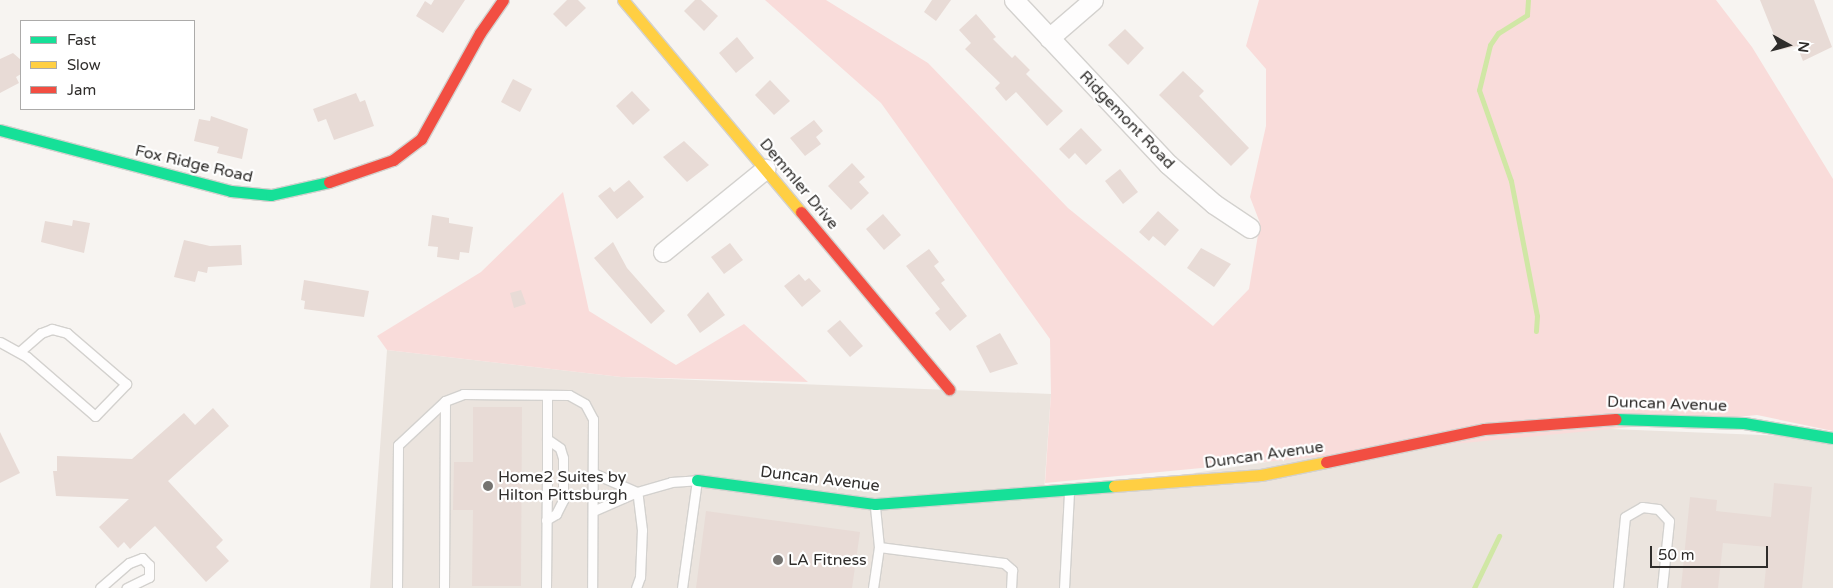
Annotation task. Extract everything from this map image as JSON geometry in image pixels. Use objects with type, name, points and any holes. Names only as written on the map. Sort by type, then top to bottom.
[{"type":"street","name":"Fox Ridge Road","points":[[0,130],[231,191],[271,196],[312,188],[392,160],[420,139],[480,34],[504,0]]},
{"type":"street","name":"Demmler Drive","points":[[623,0],[949,389]]},
{"type":"street","name":"Ridgemont Road","points":[[1014,0],[1168,164],[1214,204],[1250,228]]},
{"type":"street","points":[[1049,38],[1093,0]]},
{"type":"street","points":[[663,252],[764,169]]},
{"type":"street","name":"Duncan Avenue","points":[[697,480],[875,504],[1069,491],[1261,475],[1476,431],[1591,418],[1735,422],[1833,438]]},
{"type":"lane","points":[[0,342],[19,352],[95,416],[126,384],[67,333],[52,329],[41,333],[19,352]]},
{"type":"lane","points":[[397,588],[398,445],[445,400],[463,394],[569,395],[585,404],[593,419],[592,588]]},
{"type":"lane","points":[[546,470],[547,395]]},
{"type":"lane","points":[[444,588],[445,400]]},
{"type":"lane","points":[[546,520],[556,514],[563,500],[563,458],[560,448],[547,439]]},
{"type":"lane","points":[[593,474],[637,492]]},
{"type":"lane","points":[[593,511],[637,492],[671,482],[697,480],[682,588]]},
{"type":"lane","points":[[546,588],[547,482]]},
{"type":"lane","points":[[1064,588],[1069,491]]},
{"type":"lane","points":[[636,588],[640,576],[642,530],[637,492]]},
{"type":"lane","points":[[873,588],[879,547],[875,504]]},
{"type":"lane","points":[[1618,588],[1625,517],[1642,507],[1658,509],[1669,521],[1662,588]]},
{"type":"lane","points":[[879,547],[1004,563],[1012,570],[1011,588]]},
{"type":"lane","points":[[100,588],[129,563],[142,558],[150,565],[149,577],[126,588]]},
{"type":"shaded area","points":[[765,0],[826,0],[928,63],[1068,208],[1213,326],[1249,289],[1260,223],[1250,197],[1266,126],[1266,69],[1246,46],[1259,0],[1716,0],[1752,47],[1833,179],[1833,431],[1757,415],[1045,483],[1051,394],[1050,339],[881,103]]},
{"type":"shaded area","points":[[563,192],[589,311],[676,365],[744,324],[808,382],[621,377],[387,350],[377,336],[481,272]]},
{"type":"shaded area","points":[[387,350],[621,377],[1051,394],[1044,492],[1082,490],[1511,425],[1833,438],[1833,588],[370,588]]},
{"type":"building","points":[[434,0],[465,0],[443,33],[416,16],[425,1],[431,5]]},
{"type":"building","points":[[567,0],[578,0],[586,8],[566,27],[553,14]]},
{"type":"building","points":[[695,0],[701,0],[718,16],[704,31],[684,11]]},
{"type":"building","points":[[932,0],[951,0],[936,21],[924,12]]},
{"type":"building","points":[[1760,0],[1814,0],[1832,47],[1803,61],[1797,46],[1780,50]]},
{"type":"building","points":[[976,14],[996,37],[993,39],[1012,58],[1015,55],[1030,70],[1026,74],[1063,111],[1047,126],[1016,92],[1006,101],[995,88],[1000,83],[965,49],[971,43],[959,30]]},
{"type":"building","points":[[1125,29],[1144,48],[1128,65],[1108,45]]},
{"type":"building","points":[[737,37],[754,58],[736,73],[719,53]]},
{"type":"building","points":[[13,53],[20,59],[20,75],[16,77],[19,83],[0,93],[0,59]]},
{"type":"building","points":[[1183,71],[1204,91],[1199,96],[1249,148],[1231,166],[1159,95]]},
{"type":"building","points":[[513,79],[532,89],[520,112],[501,102]]},
{"type":"building","points":[[770,80],[790,101],[774,115],[755,95]]},
{"type":"building","points":[[632,91],[650,110],[633,125],[616,106]]},
{"type":"building","points":[[356,93],[360,102],[365,100],[374,126],[334,140],[326,119],[318,122],[313,109]]},
{"type":"building","points":[[211,116],[248,129],[242,159],[217,153],[219,147],[194,141],[199,119],[210,121]]},
{"type":"building","points":[[814,120],[823,131],[816,137],[821,144],[805,156],[790,138]]},
{"type":"building","points":[[1081,128],[1102,150],[1086,165],[1075,153],[1069,159],[1059,149]]},
{"type":"building","points":[[684,141],[709,165],[687,182],[663,157]]},
{"type":"building","points":[[852,163],[865,177],[859,182],[869,193],[851,210],[828,186]]},
{"type":"building","points":[[1120,169],[1138,192],[1123,204],[1105,181]]},
{"type":"building","points":[[629,180],[644,197],[617,219],[598,196],[610,187],[614,192]]},
{"type":"building","points":[[1158,211],[1179,230],[1165,246],[1153,236],[1149,241],[1139,232]]},
{"type":"building","points":[[883,214],[901,235],[884,250],[866,229]]},
{"type":"building","points":[[432,215],[449,218],[449,223],[473,227],[469,253],[460,252],[459,260],[437,257],[438,247],[428,246]]},
{"type":"building","points":[[73,220],[90,223],[84,253],[41,242],[45,221],[72,226]]},
{"type":"building","points":[[184,240],[210,246],[241,245],[242,265],[208,267],[207,273],[198,271],[195,282],[174,277]]},
{"type":"building","points":[[613,242],[627,268],[665,311],[651,324],[594,258]]},
{"type":"building","points":[[730,243],[743,260],[724,274],[711,257]]},
{"type":"building","points":[[1201,248],[1231,264],[1214,287],[1187,268]]},
{"type":"building","points":[[929,249],[939,262],[934,266],[945,280],[941,283],[967,316],[950,331],[935,313],[940,309],[906,266]]},
{"type":"building","points":[[799,274],[805,281],[809,278],[821,291],[802,307],[784,286]]},
{"type":"building","points":[[304,280],[369,291],[364,317],[304,309],[305,301],[301,300]]},
{"type":"building","points":[[521,290],[526,304],[514,308],[510,293]]},
{"type":"building","points":[[708,292],[725,315],[700,333],[687,315]]},
{"type":"building","points":[[840,320],[863,346],[850,357],[827,331]]},
{"type":"building","points":[[1000,333],[1018,364],[990,373],[976,346]]},
{"type":"building","name":"Home2 Suites by Hilton Pittsburgh","points":[[473,407],[522,407],[521,586],[472,586],[473,510],[453,510],[454,462],[473,462]]},
{"type":"building","points":[[213,408],[229,426],[168,481],[223,540],[216,547],[229,561],[206,582],[155,526],[130,549],[124,542],[118,548],[99,527],[129,499],[56,496],[53,471],[57,471],[57,456],[132,459],[184,413],[195,425]]},
{"type":"building","points":[[0,432],[20,473],[0,483]]},
{"type":"building","points":[[1774,483],[1812,487],[1802,588],[1764,588],[1768,547],[1723,543],[1718,588],[1681,588],[1690,497],[1717,500],[1716,511],[1771,517]]},
{"type":"building","name":"LA Fitness","points":[[706,511],[860,532],[852,588],[696,588]]},
{"type":"waterway","points":[[1528,0],[1527,15],[1498,33],[1490,45],[1479,90],[1511,181],[1537,316],[1536,331]]},
{"type":"waterway","points":[[1474,588],[1499,536]]},
{"type":"traffic: fast","points":[[0,130],[231,191],[271,195],[329,182]]},
{"type":"traffic: fast","points":[[1616,419],[1744,423],[1833,438]]},
{"type":"traffic: fast","points":[[697,480],[875,504],[1114,486]]},
{"type":"traffic: slow","points":[[623,0],[801,212]]},
{"type":"traffic: slow","points":[[1114,486],[1261,475],[1326,462]]},
{"type":"traffic: jam","points":[[329,182],[393,160],[421,139],[480,33],[503,0]]},
{"type":"traffic: jam","points":[[801,212],[949,389]]},
{"type":"traffic: jam","points":[[1326,462],[1484,429],[1616,419]]},
{"type":"place","name":"Home2 Suites by Hilton Pittsburgh","points":[[488,486]]},
{"type":"place","name":"LA Fitness","points":[[778,560]]}]
